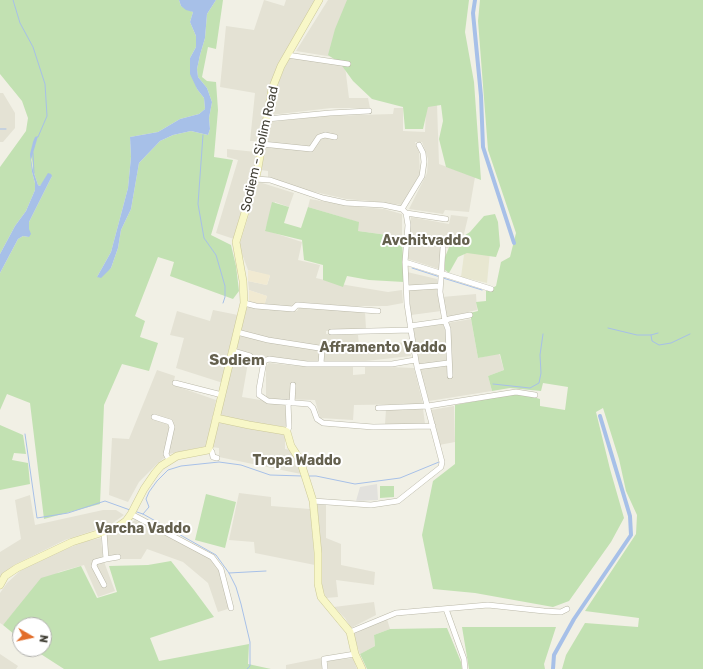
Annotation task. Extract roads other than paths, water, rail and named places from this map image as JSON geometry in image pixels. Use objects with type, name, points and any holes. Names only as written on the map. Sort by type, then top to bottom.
[{"type":"main road","name":"Sodiem - Siolim Road","points":[[210,448],[244,303],[243,281],[236,242],[255,179],[272,89],[281,66],[318,0]]},
{"type":"main road","points":[[216,418],[287,432],[291,446],[300,460],[313,501],[318,553],[318,584],[321,597],[350,632],[362,669]]},
{"type":"main road","points":[[0,585],[5,576],[17,568],[72,542],[116,528],[126,521],[155,473],[168,460],[181,455],[208,450],[210,448]]},
{"type":"street","points":[[287,55],[348,64]]},
{"type":"street","points":[[267,119],[330,112],[368,111]]},
{"type":"street","points":[[262,144],[311,148],[319,137],[325,135],[335,137]]},
{"type":"street","points":[[313,501],[371,505],[398,501],[441,467],[442,462],[415,360],[405,262],[408,225],[404,211],[422,176],[424,162],[423,153],[419,145]]},
{"type":"street","points":[[255,179],[270,180],[301,191],[346,203],[383,205],[404,211],[446,219]]},
{"type":"street","points":[[444,248],[440,286],[445,321],[448,329],[448,363],[450,376]]},
{"type":"street","points":[[405,262],[491,289]]},
{"type":"street","points":[[407,288],[440,286]]},
{"type":"street","points":[[244,303],[256,306],[293,309],[297,305],[378,310]]},
{"type":"street","points":[[331,332],[411,328],[470,315]]},
{"type":"street","points":[[237,332],[268,340],[319,348],[322,350],[321,363]]},
{"type":"street","points":[[233,351],[250,356],[252,359],[264,361],[268,359],[300,364],[392,364],[415,360]]},
{"type":"street","points":[[264,361],[259,389],[260,395],[268,401],[309,404],[313,408],[317,419],[324,423],[373,427],[433,426]]},
{"type":"street","points":[[417,367],[448,363]]},
{"type":"street","points":[[175,383],[222,395]]},
{"type":"street","points":[[287,432],[289,427],[290,402],[293,385]]},
{"type":"street","points":[[378,408],[428,406],[516,392],[535,395]]},
{"type":"street","points":[[154,417],[170,422],[172,427],[166,454],[168,460]]},
{"type":"street","points":[[210,448],[213,457],[217,458]]},
{"type":"street","points":[[132,512],[212,557],[221,569],[231,608]]},
{"type":"street","points":[[104,532],[106,559]]},
{"type":"street","points":[[104,585],[94,566],[95,562],[118,557]]},
{"type":"street","points":[[350,632],[396,613],[488,605],[561,612],[567,609]]},
{"type":"street","points":[[446,609],[464,659],[465,669]]},
{"type":"street","points":[[325,669],[324,659],[356,654]]},
{"type":"water","points":[[179,0],[216,0],[207,14],[205,38],[197,69],[198,77],[207,88],[212,102],[209,118],[210,129],[208,135],[191,131],[173,135],[160,141],[139,163],[131,209],[121,230],[118,248],[111,268],[101,278],[97,277],[111,252],[128,188],[131,157],[130,137],[158,132],[180,119],[199,114],[205,109],[204,98],[197,89],[190,74],[190,58],[196,47],[196,36],[190,22],[193,12],[186,10],[181,6]]},
{"type":"water","points":[[38,136],[31,160],[38,185],[40,186],[48,173],[52,176],[29,222],[31,234],[29,237],[23,236],[18,239],[0,273],[0,254],[15,226],[26,211],[35,190],[30,154],[35,137]]},
{"type":"waterway","points":[[13,0],[20,23],[33,47],[45,84],[47,116],[38,137]]},
{"type":"waterway","points":[[475,0],[473,13],[481,96],[483,147],[514,243]]},
{"type":"waterway","points":[[0,129],[6,129]]},
{"type":"waterway","points":[[203,135],[198,204],[204,238],[216,255],[225,286],[225,297],[223,303]]},
{"type":"waterway","points":[[33,153],[34,173]]},
{"type":"waterway","points":[[412,268],[440,277]]},
{"type":"waterway","points":[[443,278],[482,290]]},
{"type":"waterway","points":[[608,328],[637,335],[651,335],[658,333]]},
{"type":"waterway","points":[[493,384],[530,388],[539,383],[541,373],[540,355],[543,334]]},
{"type":"waterway","points":[[651,335],[652,341],[659,345],[671,343],[690,334]]},
{"type":"waterway","points":[[553,669],[554,655],[574,619],[631,535],[630,516],[600,416]]},
{"type":"waterway","points":[[25,434],[37,518],[68,513],[105,501],[130,510]]},
{"type":"waterway","points":[[143,514],[149,507],[146,499],[157,481],[168,470],[181,466],[219,462],[241,465],[270,475],[302,476]]},
{"type":"waterway","points":[[309,476],[355,484],[400,478],[439,462]]},
{"type":"waterway","points":[[137,512],[216,555],[229,573],[236,587],[250,642],[250,666],[247,669]]},
{"type":"waterway","points":[[229,573],[266,571]]},
{"type":"district","name":"Avchitvaddo","points":[[426,241]]},
{"type":"district","name":"Afframento Vaddo","points":[[383,348]]},
{"type":"district","name":"Sodiem","points":[[237,361]]},
{"type":"district","name":"Tropa Waddo","points":[[297,461]]},
{"type":"district","name":"Varcha Vaddo","points":[[143,529]]}]
